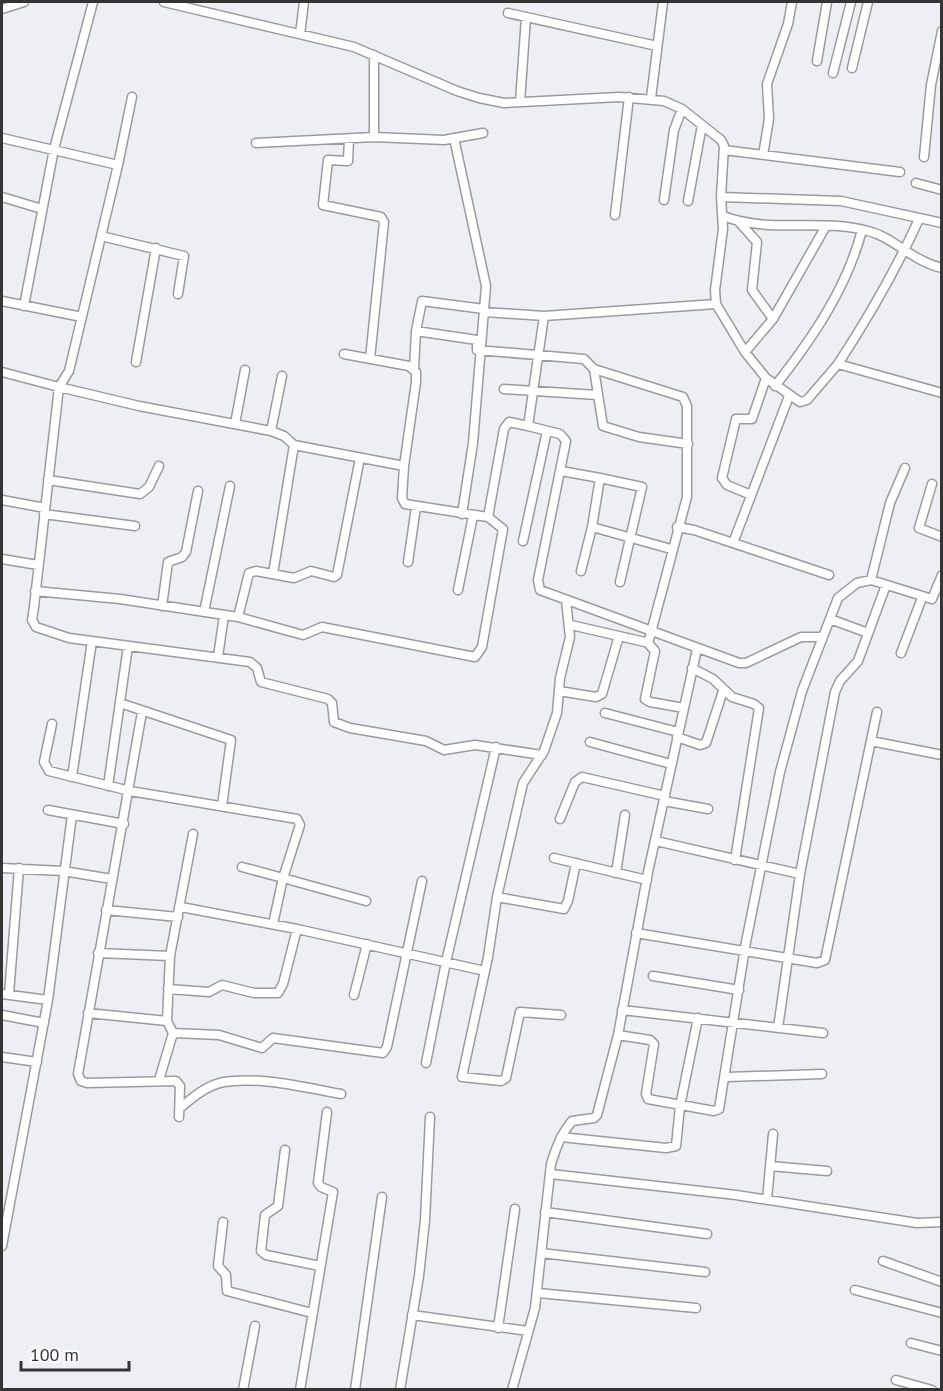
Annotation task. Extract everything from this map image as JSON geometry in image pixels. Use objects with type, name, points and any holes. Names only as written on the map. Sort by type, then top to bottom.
[{"type":"street","points":[[2,9],[24,2]]},
{"type":"street","points":[[24,306],[54,149],[93,2]]},
{"type":"street","points":[[164,2],[300,34],[374,55],[457,91],[504,103],[629,97],[651,98],[682,109],[721,140],[724,150],[721,197],[723,216],[715,290],[716,304],[745,352],[766,378],[800,402],[807,400],[838,364],[874,310],[906,252],[919,219]]},
{"type":"street","points":[[300,34],[304,2]]},
{"type":"street","points":[[651,98],[663,2]]},
{"type":"street","points":[[763,155],[769,119],[767,84],[788,24],[792,2]]},
{"type":"street","points":[[817,61],[827,2]]},
{"type":"street","points":[[833,73],[851,2]]},
{"type":"street","points":[[852,68],[868,2]]},
{"type":"street","points":[[508,13],[657,45]]},
{"type":"street","points":[[520,102],[526,16]]},
{"type":"street","points":[[924,157],[931,85],[942,31]]},
{"type":"street","points":[[374,55],[374,137]]},
{"type":"street","points":[[132,97],[69,371],[58,387],[32,620],[36,627],[69,638],[250,662],[257,668],[261,682],[328,699],[332,703],[332,718],[338,724],[426,741],[444,750],[464,745],[496,747],[542,755]]},
{"type":"street","points":[[615,215],[629,97]]},
{"type":"street","points":[[664,200],[674,130],[682,109]]},
{"type":"street","points":[[688,201],[702,125]]},
{"type":"street","points":[[256,143],[374,137],[417,140],[454,138],[483,133]]},
{"type":"street","points":[[2,138],[118,165]]},
{"type":"street","points":[[454,138],[486,286],[473,443],[462,514]]},
{"type":"street","points":[[349,139],[348,161],[328,160],[323,205],[381,217],[384,222],[370,359]]},
{"type":"street","points":[[724,150],[900,172]]},
{"type":"street","points":[[915,183],[942,190]]},
{"type":"street","points":[[2,197],[42,209]]},
{"type":"street","points":[[721,197],[841,201],[942,223]]},
{"type":"street","points":[[723,216],[740,222],[826,226],[875,233],[918,261],[942,268]]},
{"type":"street","points":[[740,222],[757,242],[752,290],[773,319]]},
{"type":"street","points":[[745,352],[773,319],[826,226]]},
{"type":"street","points":[[775,386],[829,309],[854,259],[862,230]]},
{"type":"street","points":[[101,236],[184,256],[178,294]]},
{"type":"street","points":[[136,362],[156,248]]},
{"type":"street","points":[[35,591],[238,617],[303,634],[322,627],[475,657],[482,647],[502,529],[488,517],[416,507],[402,501],[404,466],[416,382],[414,369],[416,330],[422,301],[484,311],[543,316],[716,304]]},
{"type":"street","points":[[2,302],[82,317]]},
{"type":"street","points":[[528,426],[531,390],[543,316]]},
{"type":"street","points":[[416,330],[477,340],[477,350],[482,351],[584,359],[594,369],[683,397],[687,406],[688,489],[647,642]]},
{"type":"street","points":[[344,354],[414,369]]},
{"type":"street","points":[[838,364],[942,393]]},
{"type":"street","points":[[594,369],[601,423],[607,430],[688,444]]},
{"type":"street","points":[[235,424],[245,370]]},
{"type":"street","points":[[2,372],[58,387],[271,431],[284,435],[294,445],[404,466]]},
{"type":"street","points":[[271,431],[282,376]]},
{"type":"street","points":[[751,495],[727,485],[722,478],[736,418],[752,419],[766,378]]},
{"type":"street","points":[[504,389],[597,395]]},
{"type":"street","points":[[734,543],[789,396]]},
{"type":"street","points":[[488,517],[504,429],[509,422],[560,434],[566,441],[538,583],[540,590],[610,614],[697,649],[743,663],[801,637],[823,637]]},
{"type":"street","points":[[523,541],[547,431]]},
{"type":"street","points":[[273,574],[294,445]]},
{"type":"street","points":[[238,617],[249,573],[256,571],[294,578],[310,571],[334,577],[337,575],[360,458]]},
{"type":"street","points":[[48,480],[140,494],[149,487],[159,466]]},
{"type":"street","points":[[871,580],[890,503],[905,468]]},
{"type":"street","points":[[561,471],[642,486],[620,582]]},
{"type":"street","points":[[581,572],[592,527],[600,478]]},
{"type":"street","points":[[932,484],[919,528],[942,537]]},
{"type":"street","points":[[204,612],[230,486]]},
{"type":"street","points":[[162,606],[168,562],[182,557],[186,552],[198,491]]},
{"type":"street","points":[[2,500],[44,511],[135,526]]},
{"type":"street","points":[[408,562],[416,507]]},
{"type":"street","points":[[458,590],[473,516]]},
{"type":"street","points":[[592,527],[671,549]]},
{"type":"street","points":[[677,527],[734,543],[829,575]]},
{"type":"street","points":[[2,559],[38,565]]},
{"type":"street","points":[[618,1035],[654,1042],[647,1098],[680,1106],[719,1109],[727,1077],[745,952],[780,772],[802,691],[840,594],[861,582],[871,580],[922,598],[932,599],[942,575]]},
{"type":"street","points":[[778,1028],[801,874],[835,692],[840,681],[858,661],[886,585]]},
{"type":"street","points":[[902,653],[922,598]]},
{"type":"street","points":[[561,1015],[520,1012],[506,1078],[501,1081],[465,1078],[461,1074],[485,971],[497,897],[523,783],[542,755],[557,713],[571,625],[566,600]]},
{"type":"street","points":[[218,657],[224,615]]},
{"type":"street","points":[[830,619],[868,633]]},
{"type":"street","points":[[571,625],[647,642],[655,651],[645,699],[684,708]]},
{"type":"street","points":[[559,691],[596,697],[602,694],[619,636]]},
{"type":"street","points":[[72,777],[92,641]]},
{"type":"street","points":[[108,786],[128,646]]},
{"type":"street","points":[[512,1389],[538,1293],[550,1174],[561,1137],[572,1121],[594,1118],[597,1115],[618,1035],[636,933],[697,649]]},
{"type":"street","points":[[692,668],[713,680],[732,697],[754,704],[759,711],[735,860]]},
{"type":"street","points":[[605,713],[678,734],[700,745],[706,743],[723,691]]},
{"type":"street","points":[[120,703],[231,740],[222,806]]},
{"type":"street","points":[[142,712],[130,791],[98,953],[78,1074],[81,1081],[179,1082],[179,1117]]},
{"type":"street","points":[[636,933],[818,963],[826,958],[877,712]]},
{"type":"street","points":[[52,723],[45,767],[49,771],[130,791],[300,821],[283,878],[273,924]]},
{"type":"street","points":[[871,741],[942,755]]},
{"type":"street","points":[[590,742],[671,764]]},
{"type":"street","points":[[426,1063],[446,962],[496,747]]},
{"type":"street","points":[[560,819],[574,782],[582,777],[708,808]]},
{"type":"street","points":[[48,810],[124,824]]},
{"type":"street","points":[[2,1246],[5,1213],[48,1000],[72,815]]},
{"type":"street","points":[[616,873],[625,815]]},
{"type":"street","points":[[159,1080],[173,1033],[167,1021],[170,956],[193,834]]},
{"type":"street","points":[[656,841],[801,874]]},
{"type":"street","points":[[554,858],[647,880]]},
{"type":"street","points":[[497,897],[564,909],[568,901],[576,863]]},
{"type":"street","points":[[242,867],[366,901]]},
{"type":"street","points":[[2,868],[63,871],[112,879]]},
{"type":"street","points":[[20,868],[5,994],[48,1000]]},
{"type":"street","points":[[173,1033],[219,1035],[262,1048],[273,1038],[383,1053],[387,1047],[422,881]]},
{"type":"street","points":[[181,907],[297,929],[485,971]]},
{"type":"street","points":[[106,910],[178,917]]},
{"type":"street","points":[[168,989],[209,992],[222,985],[254,993],[278,993],[282,989],[297,929]]},
{"type":"street","points":[[354,995],[367,944]]},
{"type":"street","points":[[98,953],[170,956]]},
{"type":"street","points":[[653,976],[739,990]]},
{"type":"street","points":[[622,1010],[822,1033]]},
{"type":"street","points":[[88,1013],[167,1021]]},
{"type":"street","points":[[2,1015],[44,1023]]},
{"type":"street","points":[[561,1137],[674,1147],[677,1144],[680,1106],[698,1018]]},
{"type":"street","points":[[2,1057],[37,1062]]},
{"type":"street","points":[[727,1077],[822,1074]]},
{"type":"street","points":[[180,1108],[209,1087],[223,1082],[292,1086],[341,1094]]},
{"type":"street","points":[[300,1389],[333,1192],[321,1187],[318,1183],[327,1112]]},
{"type":"street","points":[[400,1389],[425,1220],[430,1117]]},
{"type":"street","points":[[767,1200],[773,1134]]},
{"type":"street","points":[[285,1150],[278,1206],[265,1215],[261,1251],[266,1255],[320,1266]]},
{"type":"street","points":[[770,1166],[827,1171]]},
{"type":"street","points":[[550,1174],[767,1200],[917,1223],[942,1222]]},
{"type":"street","points":[[355,1389],[382,1197]]},
{"type":"street","points":[[498,1328],[515,1209]]},
{"type":"street","points":[[545,1212],[707,1234]]},
{"type":"street","points":[[224,1222],[218,1266],[226,1275],[227,1291],[312,1313]]},
{"type":"street","points":[[542,1253],[705,1272]]},
{"type":"street","points":[[883,1261],[942,1282]]},
{"type":"street","points":[[855,1290],[942,1313]]},
{"type":"street","points":[[538,1293],[696,1308]]},
{"type":"street","points":[[412,1315],[528,1331]]},
{"type":"street","points":[[243,1389],[255,1326]]},
{"type":"street","points":[[911,1343],[942,1351]]},
{"type":"street","points":[[896,1380],[932,1389]]}]
